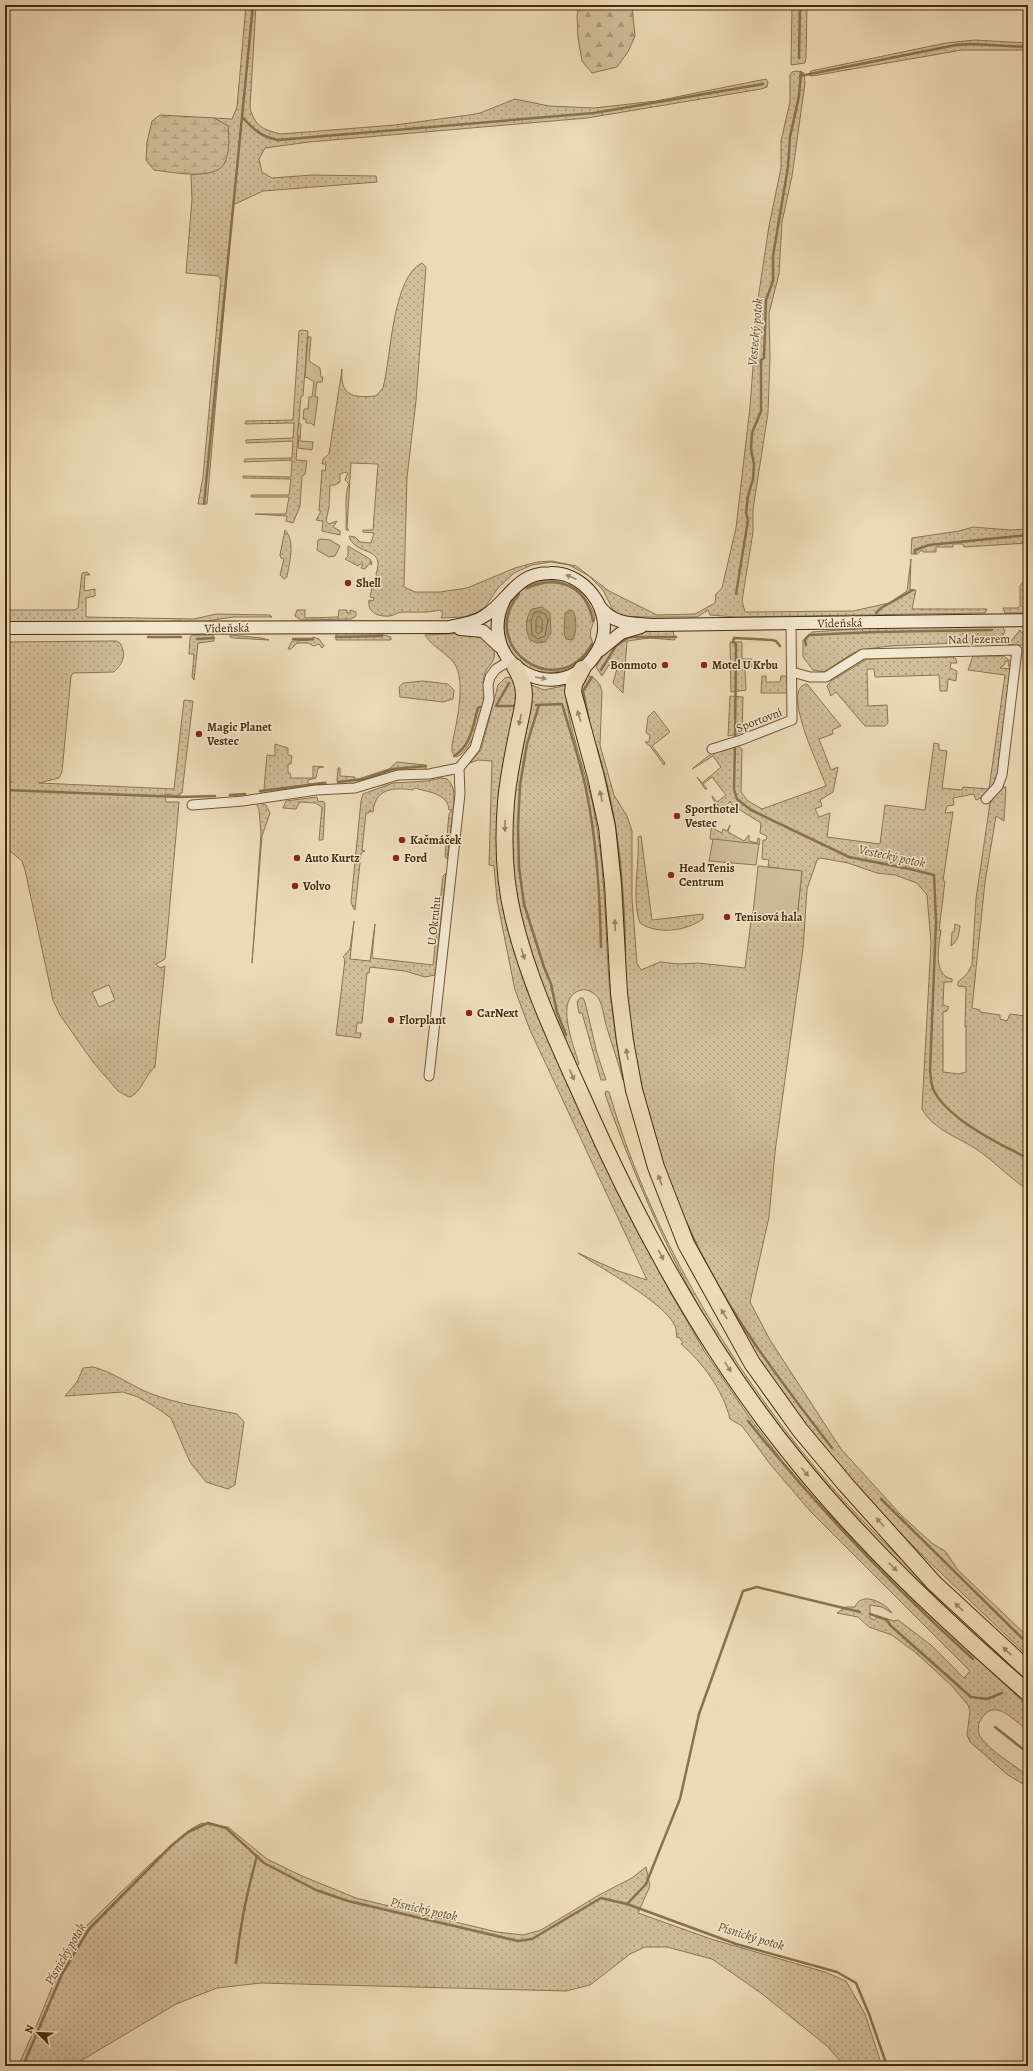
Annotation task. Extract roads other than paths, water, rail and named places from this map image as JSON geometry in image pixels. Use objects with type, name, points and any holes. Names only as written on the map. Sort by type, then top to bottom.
[{"type":"highway","points":[[512,664],[522,681],[524,694],[510,770],[505,810],[505,857],[512,913],[524,958],[541,1001],[574,1081],[620,1180],[664,1261],[711,1341],[756,1409],[791,1455],[825,1495],[885,1559],[1028,1693]]},
{"type":"highway","points":[[582,670],[574,684],[573,692],[596,777],[607,827],[613,884],[619,993],[626,1047],[646,1136],[662,1184],[681,1232],[703,1278],[752,1363],[800,1430],[846,1485],[934,1582],[1028,1670]]},
{"type":"main road","name":"Vídeňská","points":[[449,627],[480,619],[493,610],[514,587],[528,578],[539,574],[554,573],[568,576],[581,582],[610,617],[618,621],[652,625],[1028,620]]},
{"type":"main road","name":"Vídeňská","points":[[501,648],[497,633],[496,621],[504,598]]},
{"type":"main road","name":"Vídeňská","points":[[596,653],[601,644],[604,630],[604,620],[598,604]]},
{"type":"main road","name":"Vídeňská","points":[[5,628],[449,627],[483,631],[501,648],[512,664],[530,676],[548,680],[564,678],[582,670],[596,653],[610,640],[621,633],[652,625]]},
{"type":"street","name":"Sportovní","points":[[712,748],[741,740],[792,720],[791,624]]},
{"type":"street","name":"Nad Jezerem","points":[[792,672],[810,678],[826,678],[863,654],[1017,650],[1002,775],[998,786],[986,799]]},
{"type":"street","points":[[192,805],[244,802],[316,790],[355,788],[398,775],[429,774],[459,768],[475,748],[489,699],[488,685],[490,677],[496,669],[512,664]]},
{"type":"street","name":"U Okruhu","points":[[429,1076],[459,802],[459,768]]},
{"type":"water","points":[[542,607],[550,613],[551,633],[545,642],[537,643],[530,640],[528,636],[527,620],[532,609]]},
{"type":"water","points":[[569,610],[573,611],[576,621],[576,630],[572,640],[566,639],[564,633],[565,613]]},
{"type":"waterway","points":[[204,504],[253,5]]},
{"type":"waterway","name":"Vestecký potok","points":[[799,58],[800,5]]},
{"type":"waterway","points":[[800,76],[956,45],[971,44],[1028,47]]},
{"type":"waterway","name":"Vestecký potok","points":[[736,594],[748,520],[746,513],[748,496],[753,479],[754,464],[751,449],[752,433],[761,411],[761,360],[764,358],[766,300],[773,281],[773,256],[788,167],[790,137],[799,96],[801,72]]},
{"type":"waterway","points":[[243,118],[259,132],[267,137],[278,140],[594,113],[763,84]]},
{"type":"waterway","points":[[915,553],[915,550],[929,545],[1028,535]]},
{"type":"waterway","points":[[527,588],[550,582],[569,586],[577,591],[584,599],[593,621]]},
{"type":"waterway","points":[[876,613],[881,608],[913,590]]},
{"type":"waterway","points":[[519,594],[508,614],[507,633],[514,649],[527,661],[543,669],[560,669],[577,661],[592,644]]},
{"type":"waterway","points":[[806,645],[805,640],[809,635],[874,632],[992,630]]},
{"type":"waterway","points":[[336,637],[382,636]]},
{"type":"waterway","points":[[148,637],[181,637]]},
{"type":"waterway","points":[[601,670],[616,646],[629,637],[676,637]]},
{"type":"waterway","points":[[197,639],[214,638]]},
{"type":"waterway","name":"Vestecký potok","points":[[735,740],[736,644],[733,642],[734,638],[772,640],[776,641],[780,646]]},
{"type":"waterway","points":[[293,639],[313,639]]},
{"type":"waterway","points":[[589,721],[583,691],[592,677]]},
{"type":"waterway","points":[[509,683],[496,706],[514,706]]},
{"type":"waterway","points":[[536,705],[562,704],[581,767],[593,828],[599,887],[601,947]]},
{"type":"waterway","points":[[539,705],[527,744],[520,785],[518,827],[519,867],[524,904],[551,984],[557,1012],[566,1035]]},
{"type":"waterway","points":[[454,756],[460,752],[468,741],[478,708],[480,707]]},
{"type":"waterway","points":[[595,744],[609,795],[618,846],[623,897],[625,951]]},
{"type":"waterway","name":"Vestecký potok","points":[[735,745],[734,789],[737,799],[751,810],[849,857],[934,875],[936,921],[930,1071],[933,1089],[949,1110],[961,1120],[1003,1146],[1028,1158]]},
{"type":"waterway","points":[[338,782],[364,779],[393,769],[426,766]]},
{"type":"waterway","points":[[260,791],[325,783]]},
{"type":"waterway","points":[[5,790],[180,797],[215,796]]},
{"type":"waterway","points":[[230,795],[245,794]]},
{"type":"waterway","points":[[686,1222],[700,1253],[716,1282],[752,1340],[832,1448]]},
{"type":"waterway","points":[[748,1421],[774,1453],[856,1545],[913,1603],[973,1659]]},
{"type":"waterway","points":[[881,1499],[1028,1644]]},
{"type":"waterway","points":[[627,1904],[646,1884],[680,1799],[699,1714],[743,1591],[757,1587],[860,1612]]},
{"type":"waterway","points":[[870,1614],[887,1620],[890,1625],[971,1697],[987,1699],[1002,1693]]},
{"type":"waterway","points":[[995,1727],[1028,1753]]},
{"type":"waterway","name":"Písnický potok","points":[[23,2066],[62,1974],[89,1929],[171,1846],[188,1832],[208,1823],[226,1828],[264,1863],[316,1890],[348,1901],[518,1941],[532,1939],[601,1898],[627,1904],[736,1944],[837,1972],[856,1983],[869,2014],[887,2066]]},
{"type":"waterway","points":[[236,1963],[244,1909],[257,1856]]},
{"type":"place","name":"Shell","points":[[348,583]]},
{"type":"place","name":"Bonmoto","points":[[665,665]]},
{"type":"place","name":"Motel U Krbu","points":[[704,665]]},
{"type":"place","name":"Magic Planet Vestec","points":[[199,734]]},
{"type":"place","name":"Sporthotel Vestec","points":[[677,816]]},
{"type":"place","name":"Kačmáček","points":[[402,840]]},
{"type":"place","name":"Auto Kurtz","points":[[297,858]]},
{"type":"place","name":"Ford","points":[[396,858]]},
{"type":"place","name":"Head Tenis Centrum","points":[[671,875]]},
{"type":"place","name":"Volvo","points":[[295,886]]},
{"type":"place","name":"Tenisová hala","points":[[727,917]]},
{"type":"place","name":"CarNext","points":[[469,1013]]},
{"type":"place","name":"Florplant","points":[[391,1020]]}]
